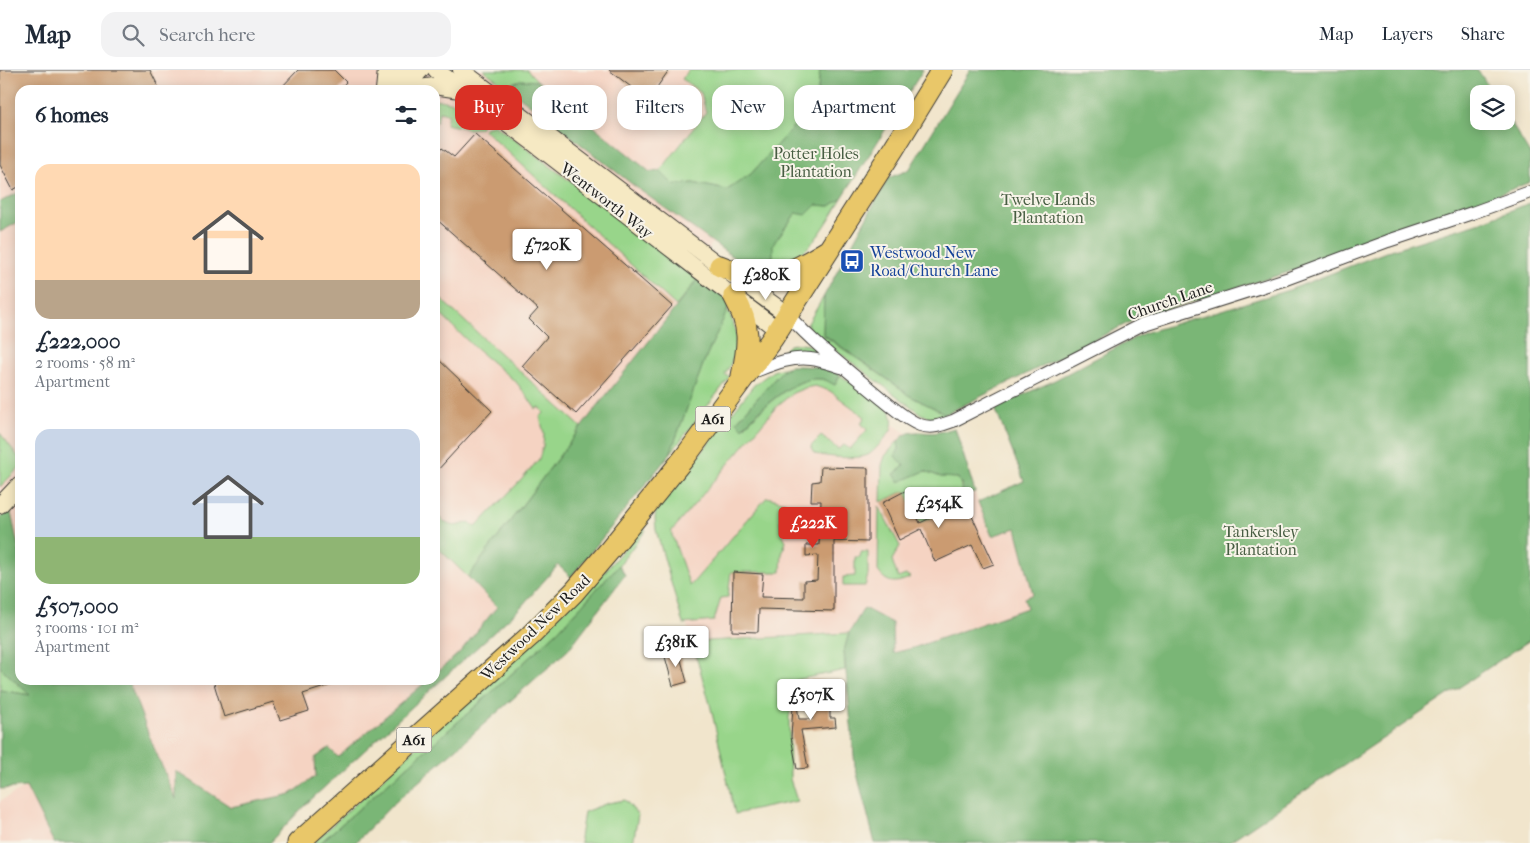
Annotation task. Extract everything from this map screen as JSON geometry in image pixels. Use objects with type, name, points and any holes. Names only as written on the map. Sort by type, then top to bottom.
[{"type":"highway","name":"Westwood New Road","points":[[298,843],[506,658],[574,592],[685,457],[744,378],[783,322],[942,70]]},
{"type":"highway","points":[[720,266],[742,275],[766,277],[792,271],[829,250]]},
{"type":"highway","points":[[734,296],[747,328],[748,339],[744,378]]},
{"type":"street","points":[[385,85],[386,70]]},
{"type":"street","points":[[390,85],[405,70]]},
{"type":"street","points":[[407,85],[421,70]]},
{"type":"street","name":"Wentworth Way","points":[[436,70],[457,85]]},
{"type":"street","name":"Wentworth Way","points":[[462,70],[720,266],[783,322]]},
{"type":"street","points":[[440,87],[455,89]]},
{"type":"street","name":"Wentworth Way","points":[[516,130],[734,296],[783,322]]},
{"type":"street","name":"Church Lane","points":[[783,322],[804,332],[844,368],[910,420],[926,427],[939,426],[953,421],[1141,325],[1286,279],[1388,241],[1530,192]]},
{"type":"street","name":"Church Lane","points":[[744,378],[773,364],[798,359],[819,360],[844,368]]},
{"type":"street","points":[[0,505],[15,489]]},
{"type":"shaded area","points":[[0,70],[820,70],[810,85],[794,85],[794,109],[784,125],[784,85],[712,85],[712,130],[780,130],[719,223],[690,304],[468,578],[497,607],[459,653],[440,670],[440,85],[15,85],[15,532],[10,508],[0,508]]},
{"type":"shaded area","points":[[821,379],[911,436],[937,435],[955,428],[978,502],[992,536],[1016,528],[1033,594],[1028,608],[913,648],[893,653],[864,608],[849,633],[692,642],[655,518],[767,404]]},
{"type":"shaded area","points":[[130,685],[422,685],[317,776],[291,794],[231,807],[176,772],[177,801]]},
{"type":"shaded area","points":[[26,787],[54,843],[0,843],[0,801]]},
{"type":"green space","points":[[483,70],[527,70],[538,81],[525,80],[504,85]]},
{"type":"green space","points":[[689,70],[820,70],[818,85],[794,85],[794,126],[751,174],[727,190],[693,183],[674,185],[660,171],[692,130],[702,130],[702,117],[706,112],[702,97],[702,85],[690,85],[682,79]]},
{"type":"green space","name":"Potter Holes Plantation","points":[[820,70],[923,70],[914,85],[818,85]]},
{"type":"green space","name":"Twelve Lands Plantation","points":[[970,70],[1478,70],[1487,85],[1470,85],[1470,130],[1515,130],[1530,154],[1530,182],[1474,204],[1386,234],[1286,273],[1140,317],[946,414],[908,395],[823,334],[824,296],[888,178],[909,170]]},
{"type":"green space","name":"Potter Holes Plantation","points":[[520,80],[538,81],[543,85],[532,85],[532,106],[522,99],[522,85],[511,85]]},
{"type":"green space","points":[[440,100],[455,104],[455,126],[446,124],[448,114],[440,112]]},
{"type":"green space","name":"Potter Holes Plantation","points":[[794,126],[794,130],[885,130],[842,198],[830,206],[816,205],[806,215],[796,213],[773,244],[773,257],[740,262],[637,188],[562,130],[598,130],[650,172],[660,171],[674,185],[693,183],[727,190],[751,174]]},
{"type":"green space","points":[[484,130],[502,130],[699,278],[676,306]]},
{"type":"green space","points":[[15,194],[15,224],[0,232],[0,202]]},
{"type":"green space","points":[[842,198],[811,244],[790,261],[762,267],[740,262],[756,261],[773,244],[796,213],[816,205],[830,206]]},
{"type":"green space","name":"Tankersley Plantation","points":[[1530,203],[1530,640],[1227,843],[875,843],[855,766],[844,651],[849,633],[864,608],[892,623],[893,653],[913,648],[1027,608],[1024,598],[1033,594],[1016,528],[992,536],[978,502],[1024,481],[995,408],[1053,381],[1144,333],[1289,290],[1391,250],[1478,223]]},
{"type":"green space","points":[[699,278],[734,296],[705,359],[670,454],[571,577],[558,565],[519,609],[440,681],[440,670],[459,653],[497,607],[468,577],[592,413]]},
{"type":"green space","points":[[824,296],[823,335],[908,395],[946,414],[934,419],[921,414],[810,331],[807,325]]},
{"type":"green space","points":[[440,299],[581,427],[468,577],[440,550],[440,518],[454,526],[469,522],[476,527],[539,459],[544,434],[540,417],[544,413],[540,407],[536,409],[517,383],[476,349],[440,314]]},
{"type":"green space","points":[[727,310],[736,335],[733,359],[725,375],[730,377],[670,454],[705,359]]},
{"type":"green space","points":[[796,344],[813,347],[827,356],[802,353],[778,356],[789,345]]},
{"type":"green space","points":[[790,366],[780,373],[737,421],[743,428],[768,404],[789,388],[811,379],[823,379],[835,385],[840,375],[890,411],[892,415],[891,430],[877,448],[863,457],[849,458],[815,454],[811,446],[821,436],[838,449],[844,445],[850,449],[867,430],[861,423],[865,417],[830,391],[815,386],[793,393],[778,405],[671,532],[690,586],[767,497],[785,502],[788,506],[787,513],[780,521],[782,533],[786,541],[782,554],[781,572],[731,572],[728,597],[721,598],[714,621],[683,624],[656,530],[656,510],[754,385],[773,371]]},
{"type":"green space","points":[[790,366],[822,368],[840,375],[835,385],[823,379],[811,379],[789,388],[767,404],[742,428],[737,421],[780,373]]},
{"type":"green space","points":[[955,428],[975,492],[962,496],[962,485],[958,478],[941,477],[925,471],[899,482],[894,474],[904,466],[895,456],[899,449],[898,441],[903,436],[912,432],[933,433]]},
{"type":"green space","points":[[0,433],[15,452],[15,472],[0,487]]},
{"type":"green space","points":[[898,441],[904,466],[898,482],[925,471],[941,477],[958,478],[965,501],[920,523],[905,491],[881,502],[882,465],[885,456]]},
{"type":"green space","points":[[879,506],[900,546],[892,560],[898,578],[906,575],[911,577],[901,581],[889,581],[881,576],[878,571]]},
{"type":"green space","points":[[10,508],[15,532],[15,681],[0,667],[0,518]]},
{"type":"green space","points":[[642,528],[646,530],[619,565],[558,631],[492,692],[320,843],[313,843],[599,578]]},
{"type":"green space","points":[[861,552],[868,552],[868,575],[865,586],[843,586],[843,577],[855,576],[855,557],[860,557]]},
{"type":"green space","points":[[619,565],[625,575],[568,650],[391,806],[355,843],[320,843],[492,692],[558,631]]},
{"type":"green space","points":[[849,633],[844,651],[845,670],[796,680],[789,718],[790,779],[797,801],[735,814],[710,704],[692,642]]},
{"type":"green space","points":[[0,667],[15,681],[15,685],[20,685],[31,695],[0,690]]},
{"type":"green space","points":[[19,685],[130,685],[176,799],[176,771],[231,807],[291,794],[316,776],[315,758],[329,748],[338,757],[422,685],[436,685],[305,805],[269,843],[54,843],[26,787],[0,789],[0,690],[30,695]]},
{"type":"green space","points":[[625,800],[638,815],[633,843],[581,843],[584,812],[608,803]]},
{"type":"building","points":[[0,70],[150,70],[158,85],[15,85],[15,189],[13,190],[0,165]]},
{"type":"building","points":[[298,70],[334,70],[346,82],[343,85],[284,85]]},
{"type":"building","points":[[609,70],[669,70],[658,85],[628,85]]},
{"type":"building","points":[[475,134],[672,306],[576,414],[522,366],[547,337],[529,319],[538,309],[440,222],[440,150],[442,148],[454,157]]},
{"type":"building","points":[[440,361],[492,411],[440,468]]},
{"type":"building","points":[[821,467],[868,468],[868,542],[834,541],[834,611],[759,609],[758,632],[732,631],[733,572],[763,574],[761,597],[804,598],[804,581],[817,580],[818,555],[806,556],[806,545],[819,545],[821,501],[811,501],[812,482],[820,481]]},
{"type":"building","points":[[905,491],[920,523],[965,501],[994,564],[983,568],[972,545],[935,562],[921,529],[899,540],[882,503]]},
{"type":"building","points":[[678,649],[687,682],[673,686],[664,653]]},
{"type":"building","points":[[811,680],[825,681],[825,694],[830,694],[830,718],[835,718],[836,727],[801,730],[808,768],[797,769],[791,737],[793,706],[797,705],[799,719],[812,719]]},
{"type":"building","points":[[214,685],[331,685],[303,694],[309,711],[280,720],[273,702],[224,717]]},
{"type":"place","name":"Westwood New Road/Church Lane","points":[[852,261]]}]
